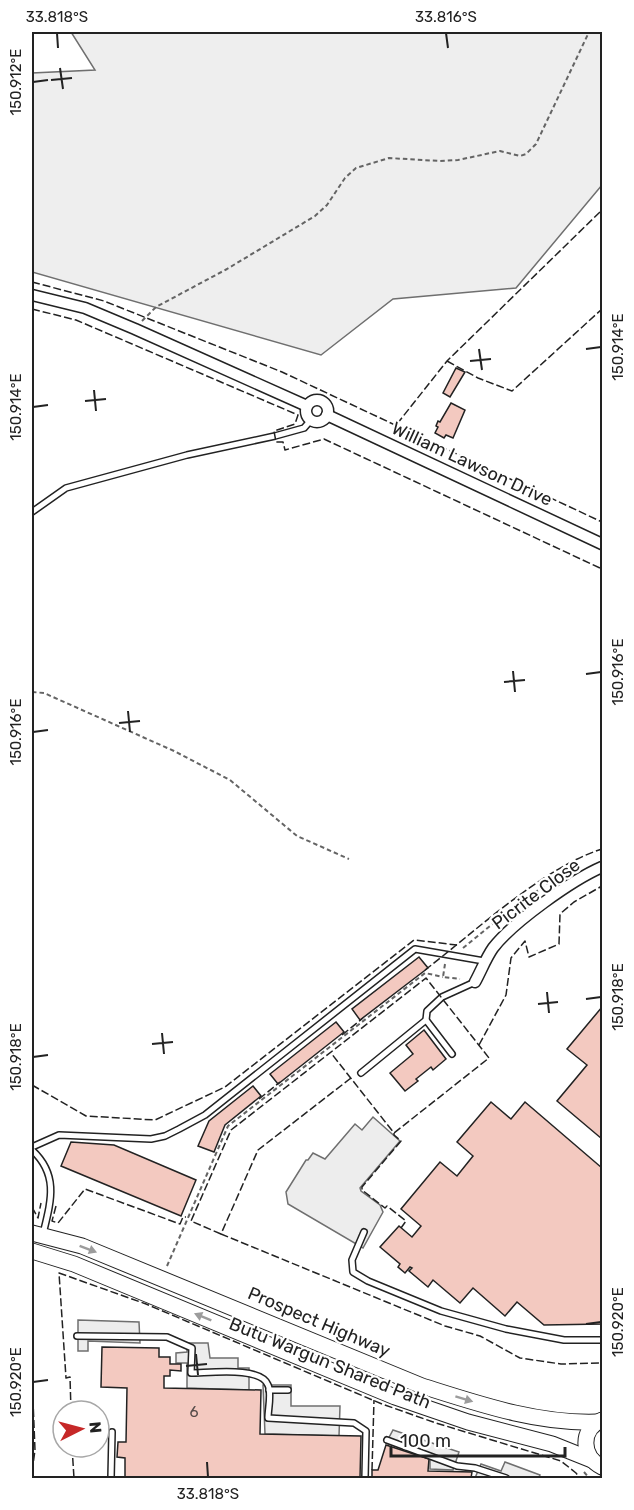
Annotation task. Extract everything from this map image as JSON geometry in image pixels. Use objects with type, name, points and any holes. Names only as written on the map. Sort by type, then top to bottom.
[{"type":"main road","name":"Prospect Highway","points":[[37,1234],[82,1246],[422,1386],[546,1420],[567,1423],[600,1421]]},
{"type":"main road","points":[[32,1251],[84,1269],[395,1397],[468,1422],[552,1444],[592,1464]]},
{"type":"main road","points":[[592,1464],[586,1449],[587,1433],[600,1421]]},
{"type":"street","name":"William Lawson Drive","points":[[32,295],[85,308],[307,406],[312,401],[323,401],[327,408],[327,415],[603,544]]},
{"type":"street","points":[[307,406],[306,412],[311,420],[318,422],[327,415]]},
{"type":"street","name":"Picrite Close","points":[[475,982],[492,949],[511,930],[585,874],[603,867]]},
{"type":"street","points":[[592,1464],[599,1479]]},
{"type":"lane","points":[[32,512],[66,488],[187,455],[304,428],[311,420]]},
{"type":"lane","points":[[37,1234],[50,1204],[51,1184],[41,1159],[32,1148],[59,1135],[151,1138],[165,1136],[205,1115],[414,949],[486,961]]},
{"type":"lane","points":[[452,1054],[426,1020],[427,1011],[442,997],[475,982]]},
{"type":"lane","points":[[361,1072],[426,1020]]},
{"type":"lane","points":[[364,1232],[352,1260],[353,1272],[368,1281],[441,1311],[506,1329],[564,1340],[603,1340]]},
{"type":"lane","points":[[77,1336],[167,1337],[192,1348],[192,1373],[248,1372],[262,1377],[269,1386],[268,1418],[360,1425],[366,1431],[365,1479]]},
{"type":"lane","points":[[269,1390],[288,1390]]},
{"type":"lane","points":[[111,1479],[112,1431]]},
{"type":"lane","points":[[387,1440],[457,1466],[475,1468],[506,1479]]},
{"type":"path","points":[[145,317],[156,307],[227,269],[315,216],[327,205],[345,178],[356,168],[389,158],[440,161],[500,152],[520,156],[526,154],[537,144],[589,32]]},
{"type":"path","points":[[32,692],[44,693],[174,751],[230,780],[297,836],[349,859]]},
{"type":"path","points":[[166,1269],[228,1126],[425,973],[443,977]]},
{"type":"path","points":[[589,1479],[592,1464]]},
{"type":"shaded area","points":[[71,32],[602,32],[602,185],[516,288],[393,299],[321,355],[32,272],[32,73],[95,70]]},
{"type":"shaded area","points":[[373,1117],[400,1141],[360,1188],[380,1205],[383,1212],[363,1248],[288,1204],[286,1192],[313,1153],[325,1159],[355,1124],[362,1130]]},
{"type":"shaded area","points":[[78,1320],[139,1322],[140,1343],[88,1341],[88,1351],[78,1351]]},
{"type":"shaded area","points":[[187,1343],[208,1343],[210,1358],[238,1358],[238,1368],[249,1368],[249,1390],[187,1388],[187,1363],[176,1363],[176,1353],[187,1352]]},
{"type":"shaded area","points":[[263,1385],[291,1385],[291,1406],[340,1406],[339,1436],[265,1434]]},
{"type":"shaded area","points":[[393,1430],[459,1452],[453,1470],[430,1469],[430,1458],[386,1443]]},
{"type":"shaded area","points":[[505,1462],[540,1475],[539,1478],[475,1478],[481,1464],[501,1471]]},
{"type":"building","points":[[456,368],[465,372],[450,397],[443,393]]},
{"type":"building","points":[[451,403],[465,410],[453,438],[446,435],[444,438],[435,433],[438,427],[436,426]]},
{"type":"building","points":[[419,957],[428,968],[360,1020],[352,1009]]},
{"type":"building","points":[[602,1007],[602,1139],[557,1101],[587,1065],[567,1049]]},
{"type":"building","points":[[336,1022],[344,1032],[278,1084],[270,1074]]},
{"type":"building","points":[[424,1030],[446,1059],[433,1070],[431,1067],[405,1091],[390,1073],[413,1054],[406,1045]]},
{"type":"building","points":[[253,1086],[261,1096],[225,1125],[214,1152],[198,1146],[209,1121]]},
{"type":"building","points":[[491,1102],[511,1119],[525,1102],[602,1168],[602,1324],[544,1325],[517,1302],[505,1316],[473,1288],[460,1303],[433,1280],[428,1287],[409,1271],[412,1268],[410,1267],[405,1273],[398,1267],[400,1264],[380,1247],[399,1226],[412,1237],[421,1226],[401,1209],[440,1162],[457,1176],[473,1156],[457,1142]]},
{"type":"building","points":[[71,1142],[114,1145],[196,1180],[181,1216],[61,1166]]},
{"type":"building","points":[[102,1347],[159,1348],[159,1357],[170,1357],[170,1364],[181,1364],[181,1371],[170,1370],[170,1376],[164,1376],[164,1388],[261,1390],[260,1434],[361,1436],[360,1478],[125,1478],[125,1458],[117,1457],[118,1442],[126,1442],[127,1388],[101,1387]]},
{"type":"building","points":[[386,1445],[429,1459],[428,1471],[472,1472],[471,1478],[372,1478],[372,1470],[378,1470]]},
{"type":"fence","points":[[397,424],[447,361],[602,210]]},
{"type":"fence","points":[[32,282],[104,301],[282,372],[602,522]]},
{"type":"fence","points":[[32,309],[76,320],[298,415],[295,424],[274,431],[276,442],[283,442],[285,450],[324,439],[602,569]]},
{"type":"fence","points":[[447,361],[478,378],[512,391],[602,309]]},
{"type":"fence","points":[[425,970],[533,885],[556,870],[602,849]]},
{"type":"fence","points":[[479,1045],[506,995],[511,958],[525,941],[529,957],[559,944],[560,914],[574,902],[602,886]]},
{"type":"fence","points":[[32,1085],[86,1116],[155,1120],[225,1087],[414,940],[457,945]]},
{"type":"fence","points":[[221,1234],[191,1221],[231,1130],[426,978],[489,1058],[394,1133],[331,1053]]},
{"type":"fence","points":[[342,1035],[363,1018]]},
{"type":"fence","points":[[351,1078],[258,1150],[221,1234],[445,1326],[480,1336],[520,1358],[561,1364],[602,1363]]},
{"type":"fence","points":[[259,1099],[280,1082]]},
{"type":"fence","points":[[394,1133],[401,1141],[362,1187],[362,1190],[406,1221],[401,1228]]},
{"type":"fence","points":[[56,1206],[52,1221],[58,1223],[85,1189],[180,1224],[183,1217],[186,1217]]},
{"type":"fence","points":[[32,1207],[38,1218],[41,1203]]},
{"type":"fence","points":[[32,1264],[32,1270]]},
{"type":"fence","points":[[71,1399],[70,1377],[66,1378],[59,1273],[146,1304],[382,1404],[561,1461],[580,1478]]},
{"type":"fence","points":[[32,1376],[35,1450],[32,1472]]},
{"type":"fence","points":[[372,1470],[374,1400]]},
{"type":"fence","points":[[73,1459],[74,1478]]}]
